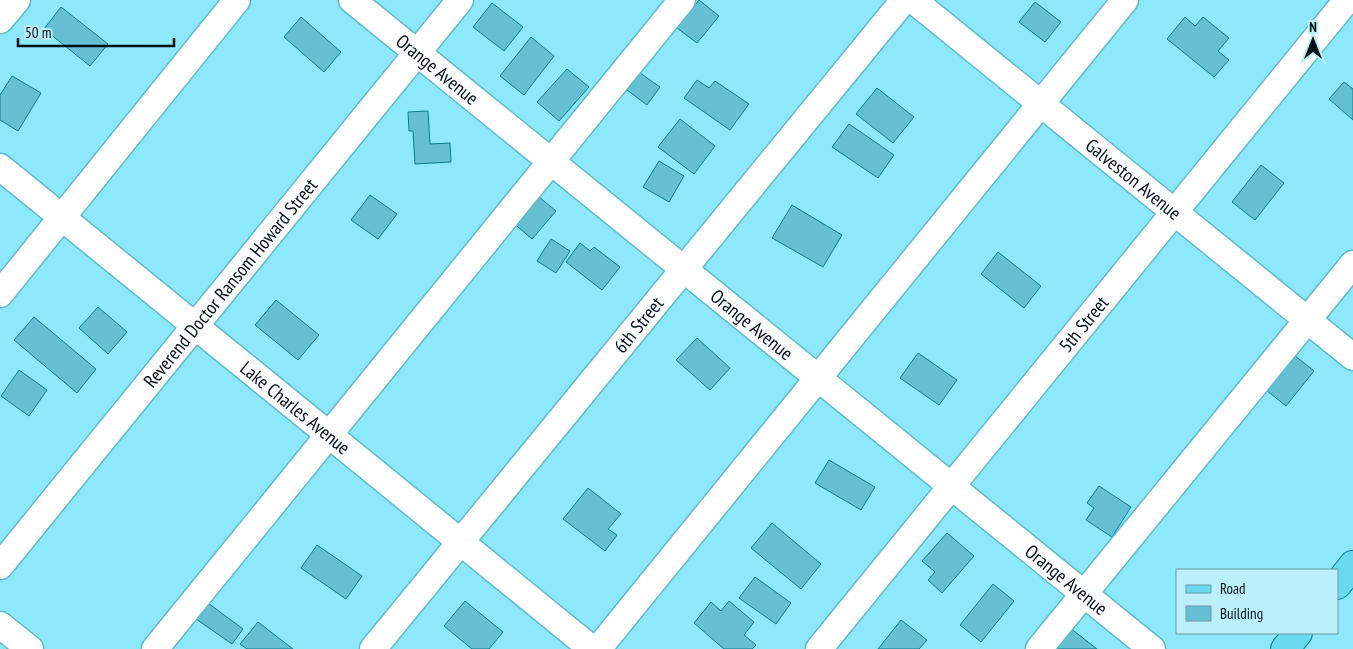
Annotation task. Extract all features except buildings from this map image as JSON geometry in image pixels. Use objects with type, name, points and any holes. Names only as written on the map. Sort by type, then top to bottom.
[{"type":"main road","points":[[1338,584],[1353,565]]},
{"type":"main road","points":[[1285,649],[1297,634]]},
{"type":"street","points":[[0,20],[16,0]]},
{"type":"street","points":[[0,294],[236,0]]},
{"type":"street","name":"Orange Avenue","points":[[352,0],[1152,649]]},
{"type":"street","name":"Reverend Doctor Ransom Howard Street","points":[[0,566],[460,0]]},
{"type":"street","points":[[156,649],[550,160],[682,0]]},
{"type":"street","name":"6th Street","points":[[373,649],[904,0]]},
{"type":"street","name":"Galveston Avenue","points":[[913,0],[1353,357]]},
{"type":"street","points":[[598,649],[1125,0]]},
{"type":"street","name":"5th Street","points":[[819,649],[1347,0]]},
{"type":"street","name":"Lake Charles Avenue","points":[[0,167],[592,649]]},
{"type":"street","points":[[1039,649],[1353,264]]},
{"type":"street","points":[[0,625],[30,649]]}]
